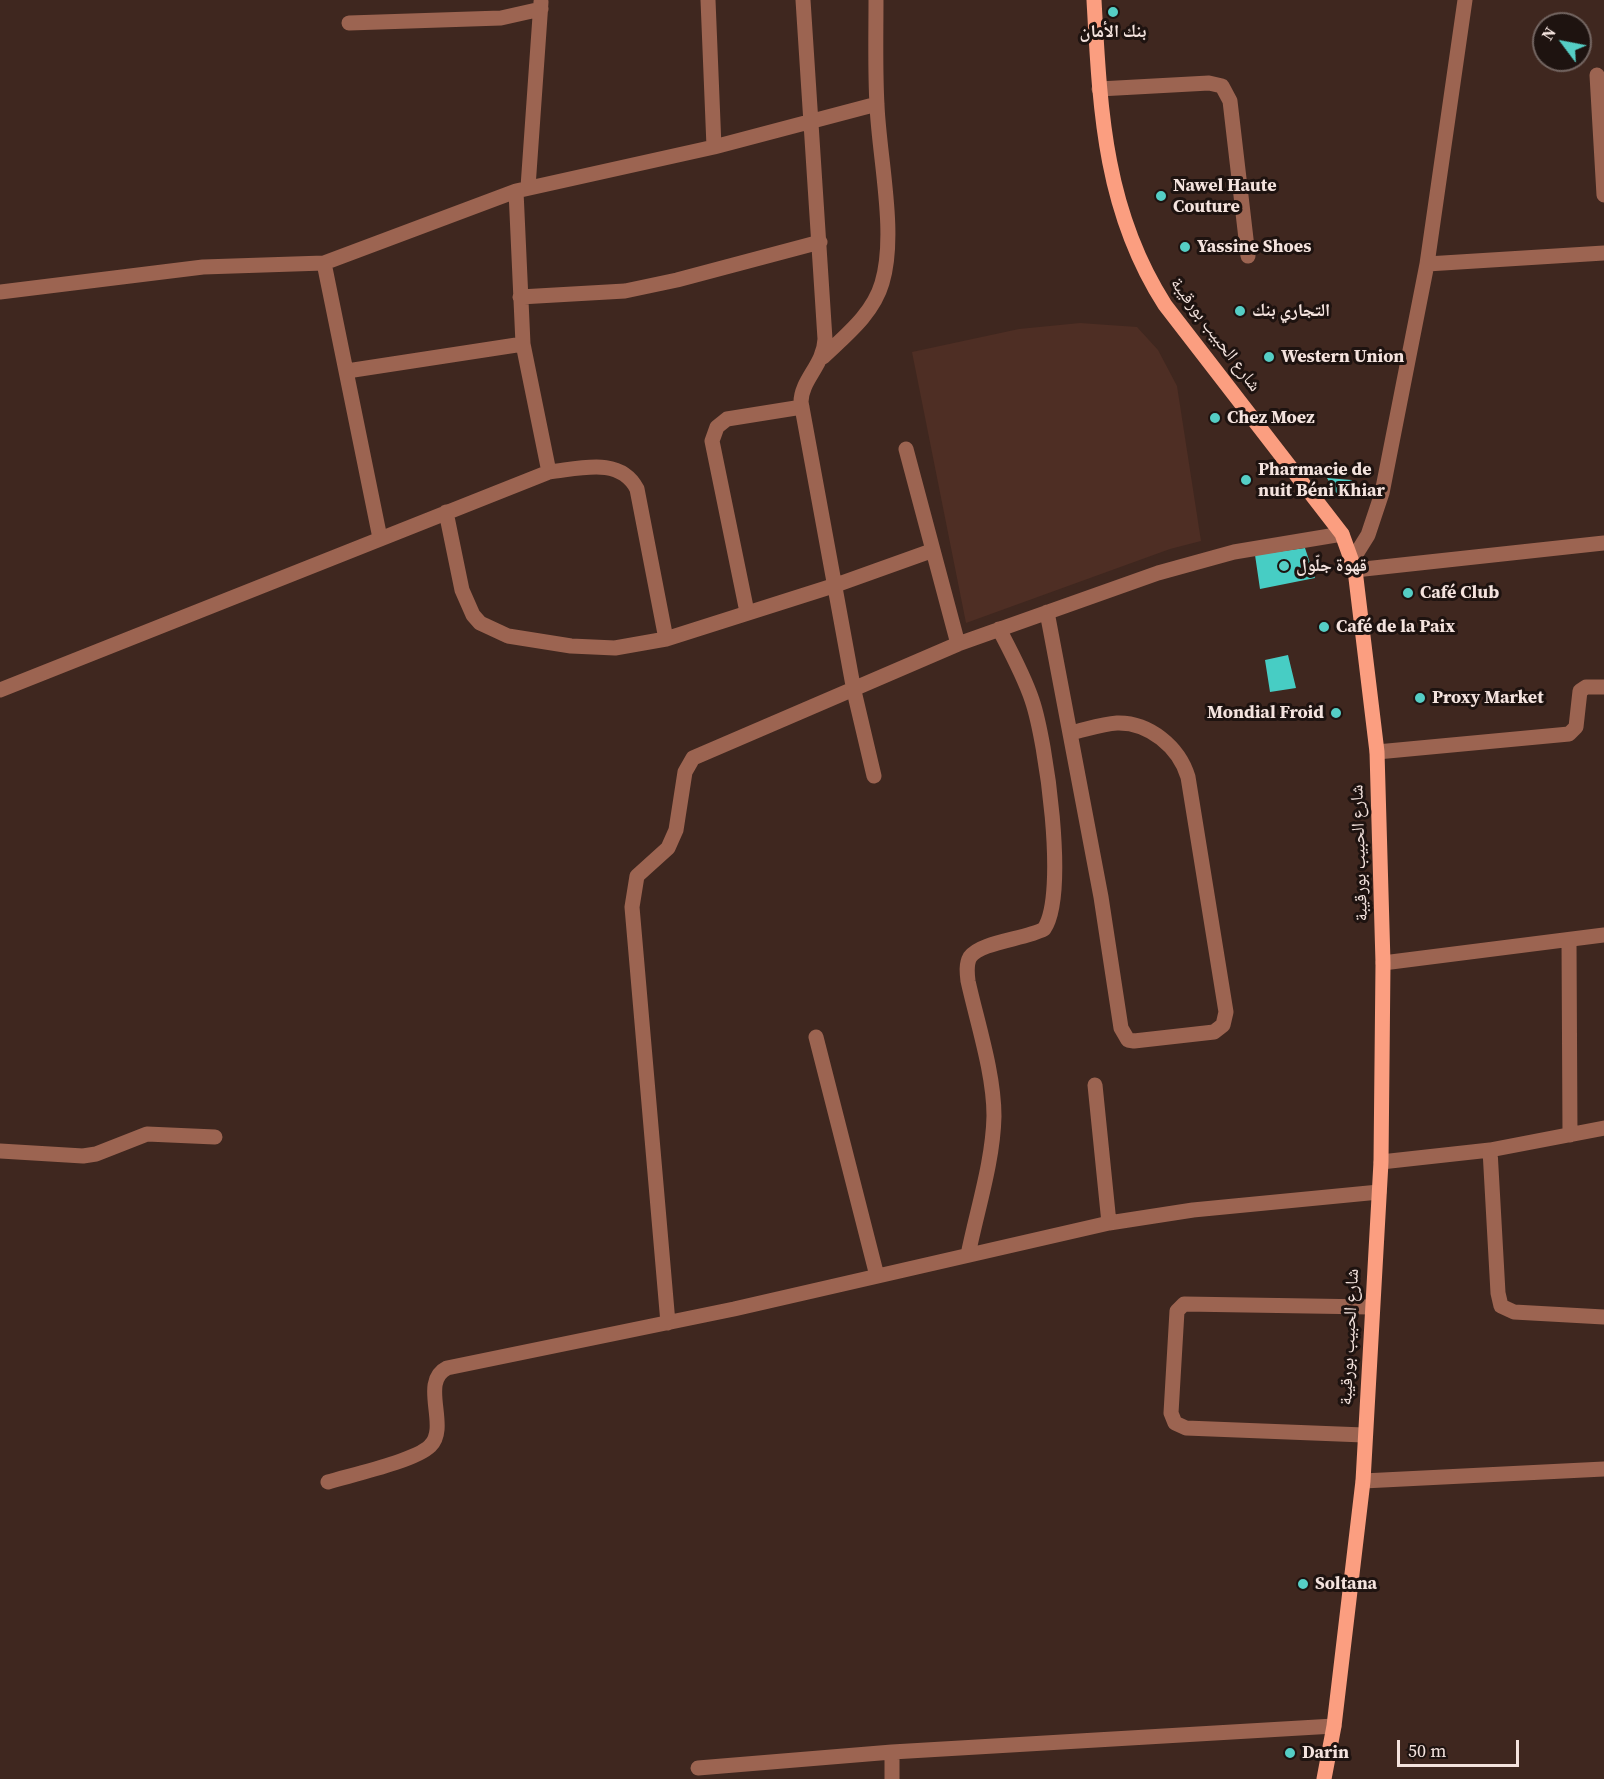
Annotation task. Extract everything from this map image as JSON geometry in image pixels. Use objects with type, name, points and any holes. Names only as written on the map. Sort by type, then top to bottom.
[{"type":"main road","name":"شارع الحبيب بورقيبة","points":[[1094,0],[1099,89],[1116,197],[1141,265],[1166,305],[1342,534],[1354,565],[1377,752],[1383,963],[1381,1162],[1371,1306],[1363,1481],[1334,1726],[1324,1779]]},
{"type":"street","points":[[708,0],[714,147]]},
{"type":"street","points":[[803,0],[820,242],[825,339],[823,357]]},
{"type":"street","points":[[874,776],[854,691],[801,395],[823,357],[867,312],[884,277],[886,214],[876,104],[876,0]]},
{"type":"street","points":[[1465,0],[1427,264],[1382,493],[1368,534],[1354,565],[1604,543]]},
{"type":"street","points":[[349,23],[501,18],[541,4],[522,189],[520,297],[523,344],[549,472]]},
{"type":"street","points":[[1597,75],[1604,195]]},
{"type":"street","points":[[1099,89],[1209,83],[1219,84],[1225,89],[1230,101],[1237,145],[1248,256]]},
{"type":"street","points":[[0,292],[203,267],[324,263],[522,189],[714,147],[876,104]]},
{"type":"street","points":[[520,297],[625,291],[677,280],[820,242]]},
{"type":"street","points":[[1427,264],[1604,253]]},
{"type":"street","points":[[324,263],[380,538]]},
{"type":"street","points":[[347,371],[523,344]]},
{"type":"street","points":[[747,612],[712,441],[717,427],[727,419],[802,407]]},
{"type":"street","points":[[906,449],[958,644]]},
{"type":"street","points":[[0,690],[549,472],[606,468],[622,471],[633,481],[637,489],[666,639]]},
{"type":"street","points":[[446,512],[462,590],[470,609],[480,623],[508,636],[571,646],[615,648],[666,639],[836,585],[932,551]]},
{"type":"street","points":[[668,1323],[632,907],[635,882],[641,872],[662,855],[672,840],[679,820],[685,772],[693,758],[854,691],[958,644],[1185,564],[1234,552],[1342,534]]},
{"type":"street","points":[[1047,612],[1124,1035],[1134,1041],[1214,1032],[1223,1025],[1226,1012],[1185,766],[1180,756],[1162,739],[1132,726],[1115,723],[1070,733]]},
{"type":"street","points":[[968,1255],[994,1116],[991,1089],[968,981],[967,964],[970,957],[979,950],[1044,929],[1053,902],[1054,835],[1038,721],[1032,698],[999,629]]},
{"type":"street","points":[[1377,752],[1569,734],[1576,727],[1580,691],[1586,687],[1604,687]]},
{"type":"street","points":[[1383,963],[1604,935]]},
{"type":"street","points":[[1569,941],[1570,1135]]},
{"type":"street","points":[[816,1038],[877,1276]]},
{"type":"street","points":[[1095,1085],[1109,1223]]},
{"type":"street","points":[[1381,1162],[1490,1150],[1604,1128]]},
{"type":"street","points":[[0,1151],[83,1156],[96,1154],[147,1134],[214,1137]]},
{"type":"street","points":[[1490,1150],[1498,1293],[1501,1306],[1514,1312],[1604,1317]]},
{"type":"street","points":[[328,1482],[416,1454],[431,1445],[437,1429],[436,1383],[443,1371],[668,1323],[1109,1223],[1193,1210],[1379,1192]]},
{"type":"street","points":[[1364,1435],[1186,1428],[1175,1423],[1171,1413],[1177,1311],[1184,1304],[1371,1306]]},
{"type":"street","points":[[1363,1481],[1604,1469]]},
{"type":"street","points":[[698,1768],[892,1752],[1334,1726]]},
{"type":"street","points":[[892,1752],[892,1779]]},
{"type":"shaded area","points":[[1080,323],[1137,327],[1158,350],[1177,386],[1201,541],[1170,549],[966,623],[912,352],[1019,329]]},
{"type":"building","points":[[1327,478],[1352,480],[1347,495],[1338,496]]},
{"type":"building","name":"قهوة جلّول","points":[[1305,548],[1315,578],[1260,589],[1255,555]]},
{"type":"building","points":[[1288,655],[1296,688],[1270,692],[1265,660]]},
{"type":"place","name":"بنك الأمان","points":[[1113,12]]},
{"type":"place","name":"Nawel Haute Couture","points":[[1161,196]]},
{"type":"place","name":"Yassine Shoes","points":[[1185,247]]},
{"type":"place","name":"التجاري بنك","points":[[1240,311]]},
{"type":"place","name":"Western Union","points":[[1269,357]]},
{"type":"place","name":"Chez Moez","points":[[1215,418]]},
{"type":"place","name":"Pharmacie de nuit Béni Khiar","points":[[1246,480]]},
{"type":"place","name":"قهوة جلّول","points":[[1284,566]]},
{"type":"place","name":"Café Club","points":[[1408,593]]},
{"type":"place","name":"Café de la Paix","points":[[1324,627]]},
{"type":"place","name":"Proxy Market","points":[[1420,698]]},
{"type":"place","name":"Mondial Froid","points":[[1336,713]]},
{"type":"place","name":"Soltana","points":[[1303,1584]]},
{"type":"place","name":"Darin","points":[[1290,1753]]}]
